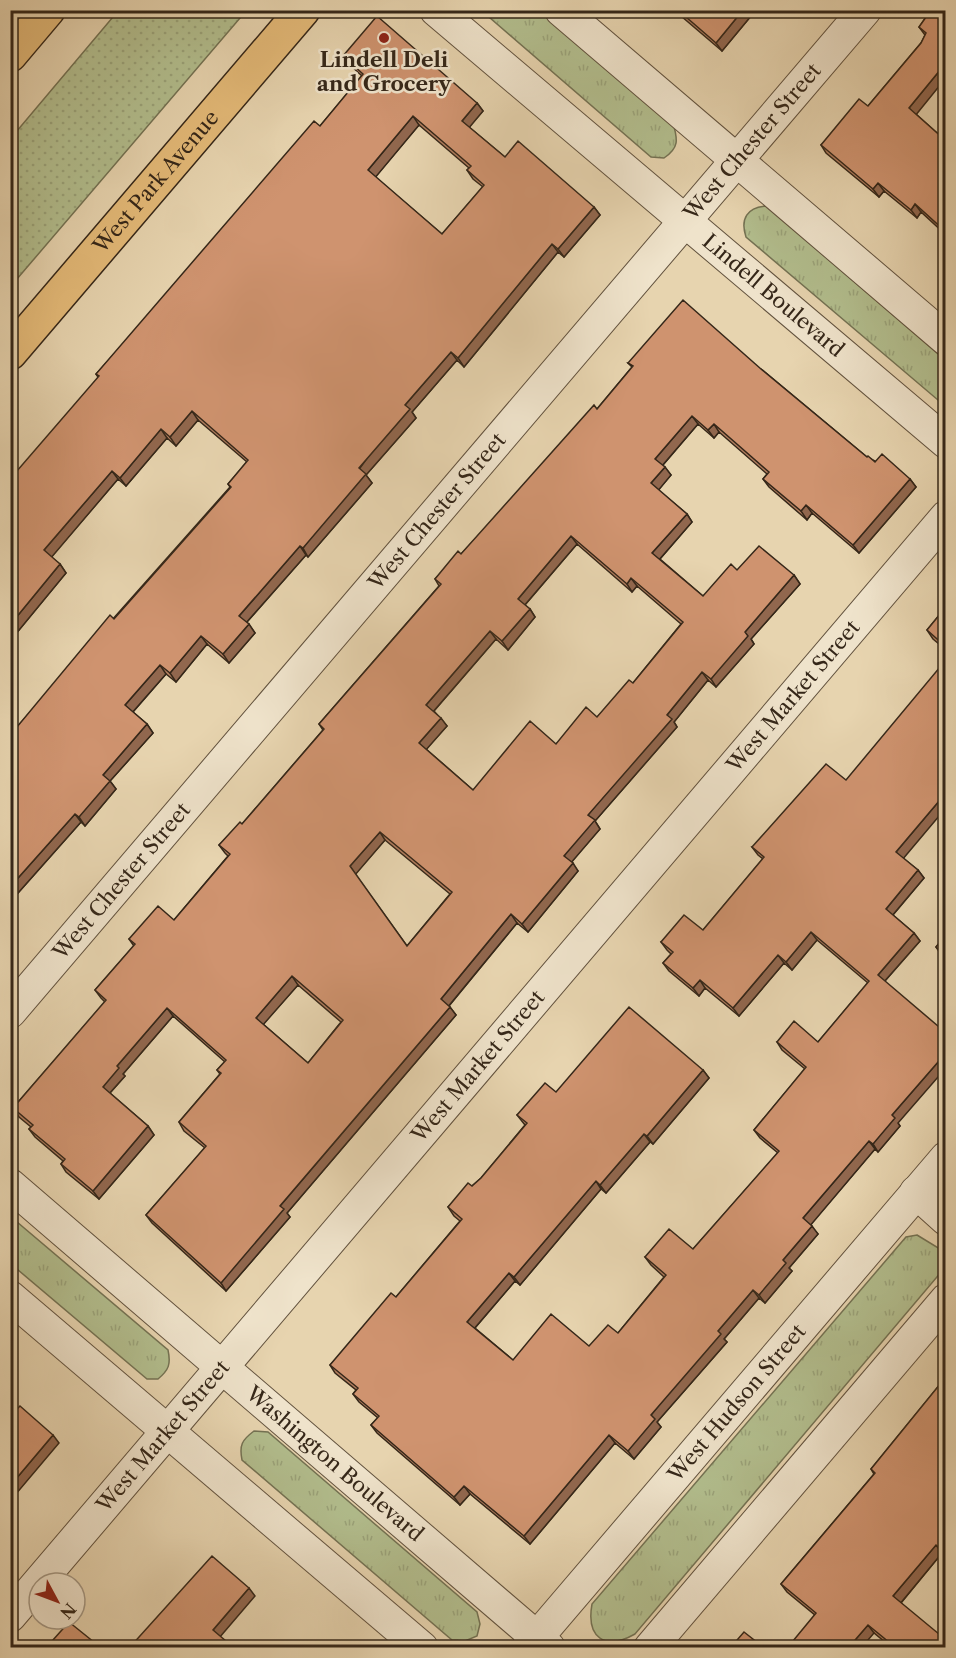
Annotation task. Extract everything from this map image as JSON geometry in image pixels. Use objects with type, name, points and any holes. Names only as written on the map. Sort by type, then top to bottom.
[{"type":"highway","points":[[10,55],[48,10]]},
{"type":"highway","name":"West Park Avenue","points":[[10,353],[303,10]]},
{"type":"street","name":"Lindell Boulevard","points":[[436,10],[945,442]]},
{"type":"street","points":[[561,10],[945,339]]},
{"type":"street","name":"West Chester Street","points":[[10,1012],[864,10]]},
{"type":"street","name":"West Market Street","points":[[10,1616],[945,517]]},
{"type":"street","name":"West Hudson Street","points":[[538,1644],[945,1158]]},
{"type":"street","name":"Washington Boulevard","points":[[10,1185],[223,1367],[538,1644]]},
{"type":"street","points":[[916,1192],[945,1219]]},
{"type":"street","points":[[10,1296],[422,1647]]},
{"type":"street","points":[[650,1647],[945,1300]]},
{"type":"green space","points":[[118,11],[246,11],[11,286],[11,138]]},
{"type":"green space","points":[[482,11],[539,11],[673,123],[676,134],[675,147],[664,158],[651,157]]},
{"type":"green space","points":[[767,206],[945,360],[945,406],[746,237],[744,225],[747,215],[754,209]]},
{"type":"green space","points":[[10,1216],[168,1350],[168,1366],[162,1376],[158,1379],[147,1379],[11,1264]]},
{"type":"green space","points":[[917,1235],[940,1249],[943,1260],[942,1271],[635,1634],[615,1641],[600,1638],[592,1625],[592,1604],[906,1237]]},
{"type":"green space","points":[[254,1431],[268,1432],[477,1612],[480,1624],[477,1636],[465,1641],[452,1640],[242,1460],[242,1443]]},
{"type":"building","points":[[678,10],[743,10],[716,43]]},
{"type":"building","points":[[931,10],[945,10],[945,64],[909,108],[945,140],[945,231],[915,204],[911,210],[878,183],[873,189],[821,145],[859,99],[868,106],[921,43],[926,33],[919,27]]},
{"type":"building","points":[[377,16],[477,103],[462,121],[505,157],[518,141],[594,207],[558,249],[552,244],[458,358],[451,352],[405,405],[410,409],[359,468],[366,474],[303,548],[300,546],[239,616],[249,624],[223,654],[201,636],[170,673],[160,665],[125,705],[147,724],[103,775],[110,781],[79,817],[75,814],[10,887],[10,721],[17,727],[110,615],[114,619],[231,487],[228,484],[248,460],[192,411],[170,437],[161,429],[120,478],[112,471],[44,550],[60,564],[10,625],[10,479],[99,376],[96,374],[314,121],[320,126],[363,74],[343,56]],"holes":[[[413,116],[471,166],[467,170],[484,185],[442,234],[368,170]]]},
{"type":"building","points":[[683,300],[761,369],[867,457],[875,462],[882,454],[910,479],[853,545],[806,505],[801,511],[763,479],[769,472],[714,424],[708,430],[692,416],[655,459],[665,467],[651,483],[687,514],[652,553],[703,596],[731,564],[737,570],[759,546],[794,575],[745,632],[748,636],[711,679],[702,672],[667,715],[672,719],[588,815],[595,820],[564,856],[573,863],[522,924],[511,914],[441,999],[450,1007],[280,1206],[284,1209],[221,1283],[146,1215],[206,1146],[179,1122],[221,1073],[217,1070],[226,1060],[167,1008],[117,1066],[119,1068],[103,1087],[148,1126],[93,1191],[61,1164],[65,1159],[29,1129],[33,1125],[13,1108],[106,1000],[95,990],[135,944],[129,939],[158,906],[174,920],[230,854],[219,845],[240,822],[242,824],[324,729],[319,724],[441,584],[435,579],[458,551],[461,554],[594,405],[597,409],[633,366],[628,363]],"holes":[[[571,536],[627,584],[631,578],[683,622],[633,683],[629,680],[597,717],[586,707],[556,744],[530,721],[473,790],[419,743],[441,718],[426,705],[490,631],[502,641],[530,609],[518,599]],[[380,832],[452,892],[407,946],[350,866]],[[292,976],[343,1020],[308,1063],[256,1018]]]},
{"type":"building","points":[[945,608],[945,646],[927,630]]},
{"type":"building","points":[[945,661],[945,794],[896,852],[918,870],[886,909],[914,933],[878,975],[945,1032],[945,1054],[892,1115],[895,1118],[873,1144],[869,1141],[803,1218],[812,1226],[783,1260],[786,1263],[759,1295],[753,1290],[718,1331],[721,1334],[651,1415],[655,1419],[628,1451],[609,1435],[524,1536],[464,1486],[454,1497],[371,1425],[379,1416],[353,1394],[358,1388],[330,1365],[391,1293],[396,1297],[462,1219],[448,1207],[468,1183],[472,1186],[481,1178],[527,1123],[517,1115],[545,1083],[556,1092],[629,1007],[703,1070],[647,1136],[644,1134],[600,1185],[596,1181],[514,1277],[509,1273],[467,1322],[513,1360],[551,1314],[589,1346],[608,1325],[618,1333],[666,1275],[645,1257],[669,1229],[693,1249],[779,1151],[754,1130],[806,1067],[777,1042],[794,1021],[818,1042],[869,981],[811,932],[786,962],[778,955],[733,1008],[700,980],[693,988],[663,963],[673,952],[661,942],[684,915],[703,930],[764,857],[752,847],[826,764],[846,780]]},
{"type":"building","points":[[945,936],[945,956],[936,947]]},
{"type":"building","points":[[945,1378],[945,1553],[936,1545],[893,1596],[945,1639],[945,1647],[895,1647],[868,1625],[849,1647],[788,1647],[816,1613],[781,1584],[875,1473],[871,1469]]},
{"type":"building","points":[[20,1406],[53,1435],[10,1486],[10,1416]]},
{"type":"building","points":[[212,1556],[249,1588],[213,1630],[233,1647],[130,1647]]},
{"type":"building","points":[[61,1631],[80,1631],[100,1647],[61,1647],[53,1640]]},
{"type":"building","points":[[744,1632],[763,1647],[731,1647]]},
{"type":"place","name":"Lindell Deli and Grocery","points":[[384,38]]}]
